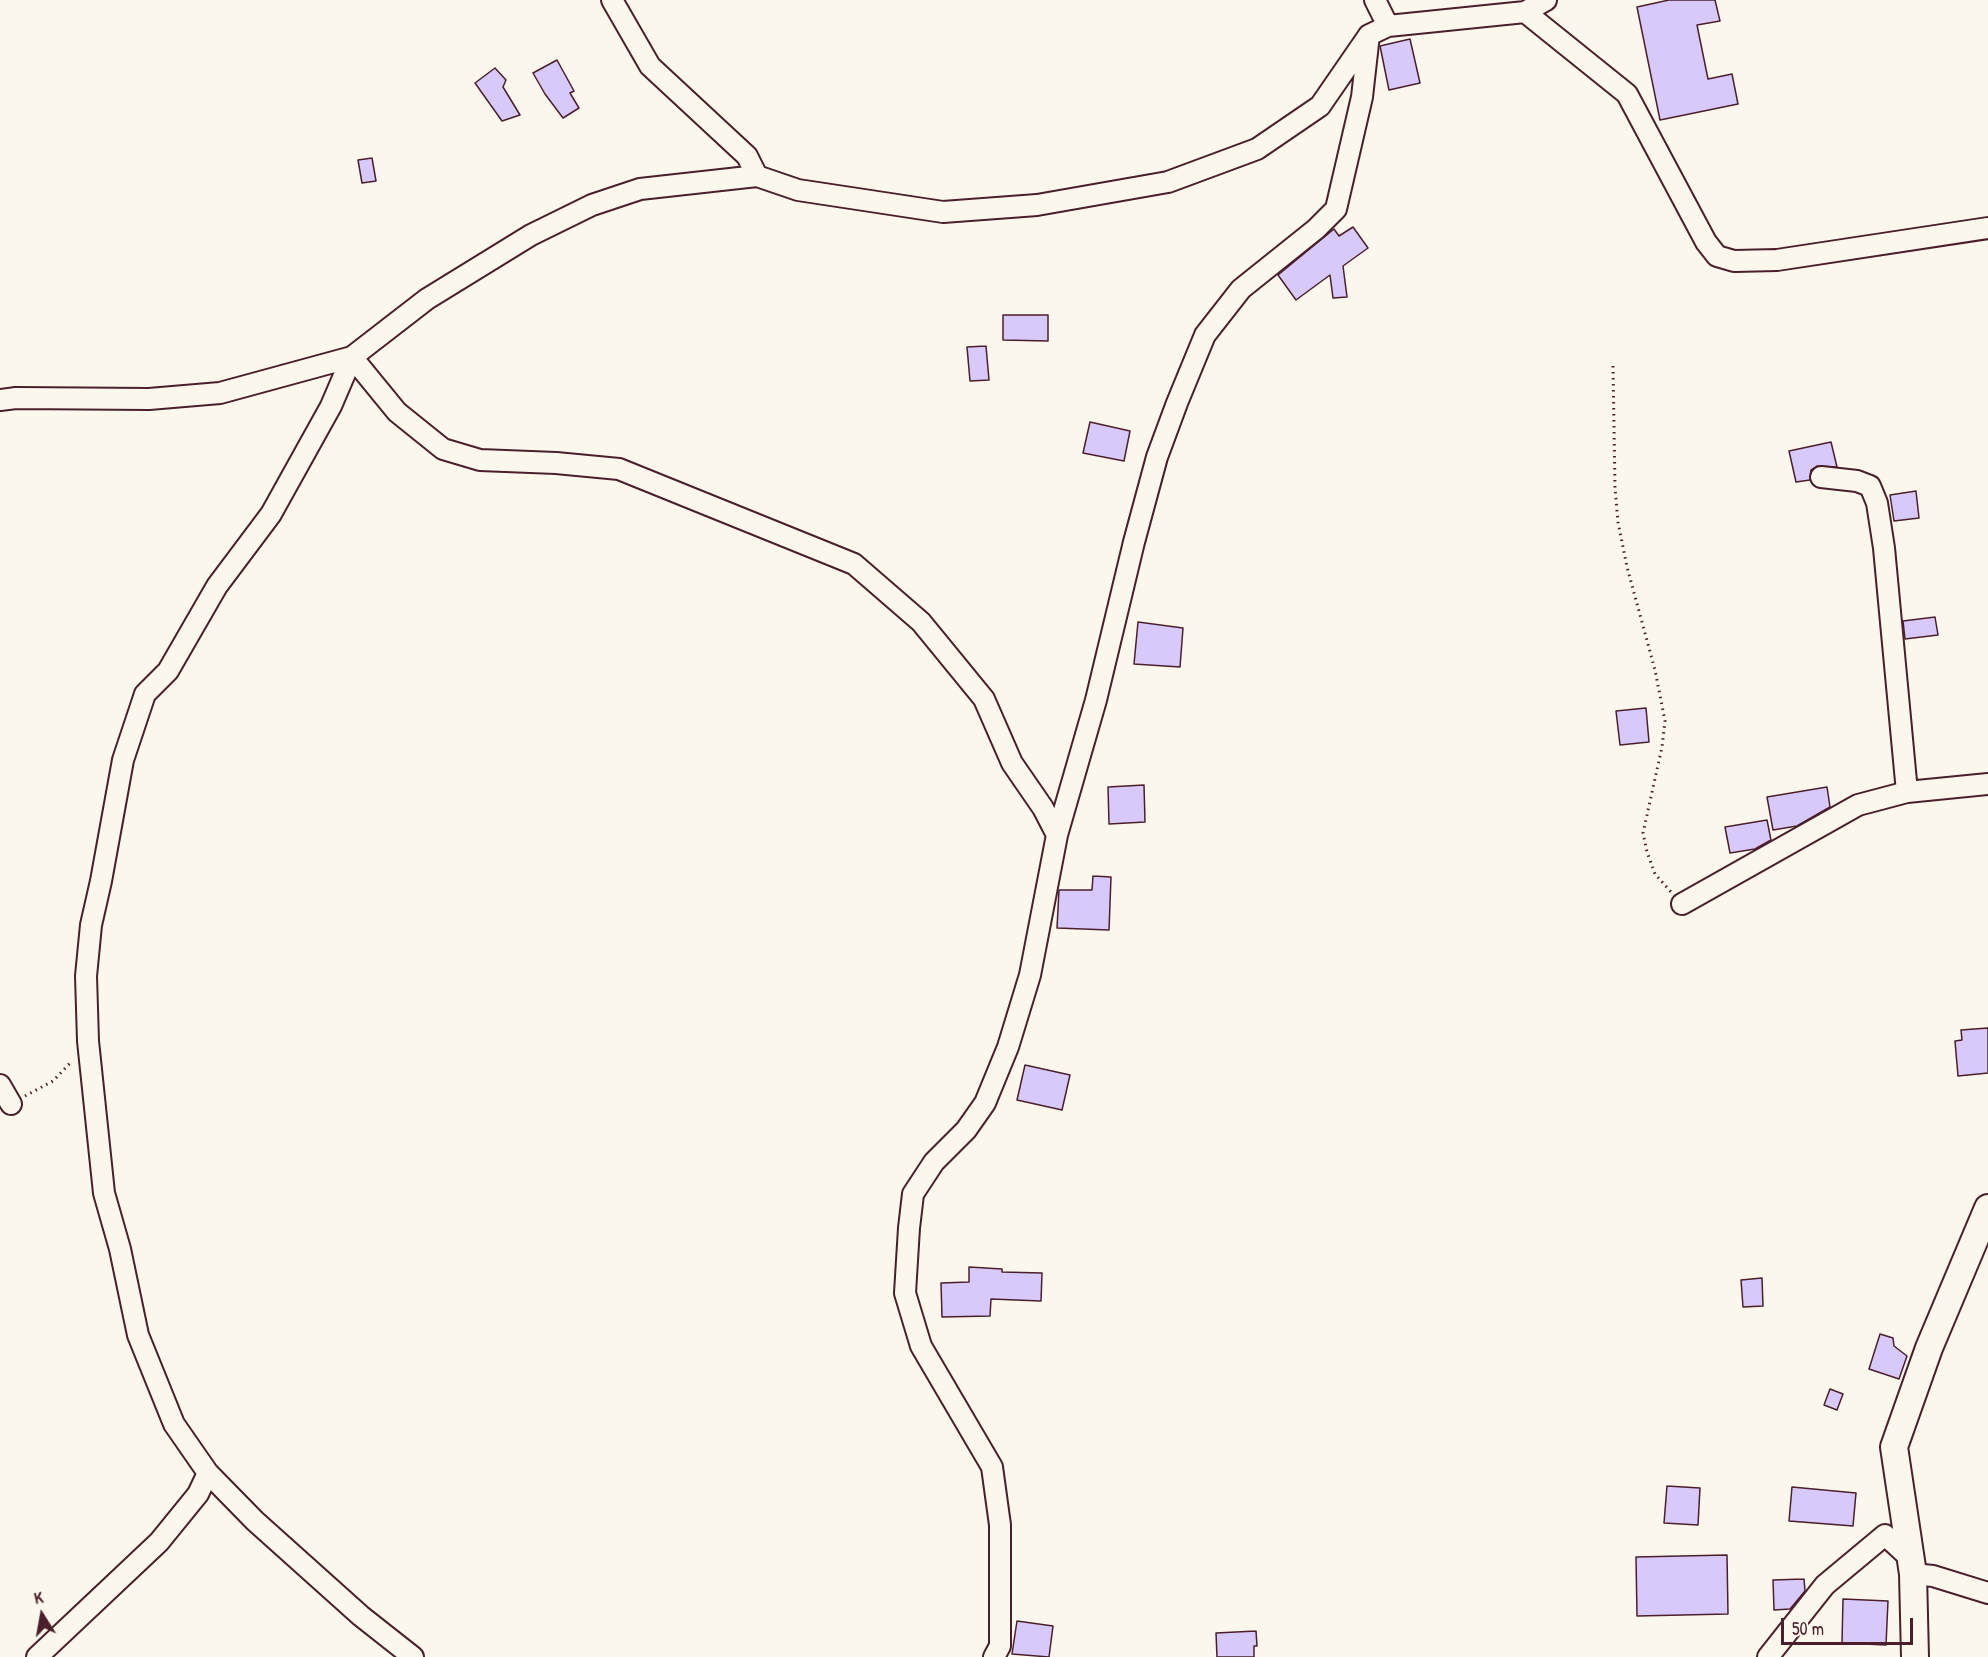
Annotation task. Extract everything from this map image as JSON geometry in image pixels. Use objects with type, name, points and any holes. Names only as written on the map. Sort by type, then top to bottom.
[{"type":"street","points":[[612,0],[650,66],[747,156],[757,176]]},
{"type":"street","points":[[1375,0],[1388,26]]},
{"type":"street","points":[[0,400],[16,398],[149,399],[220,393],[352,357],[428,299],[531,235],[592,205],[640,189],[757,176],[798,190],[943,212],[1037,205],[1168,182],[1257,149],[1320,106],[1370,35],[1388,26],[1525,12],[1546,0]]},
{"type":"street","points":[[1525,12],[1627,94],[1706,242],[1717,256],[1734,261],[1777,260],[1988,228]]},
{"type":"street","points":[[994,1657],[1000,1646],[1000,1525],[992,1467],[921,1346],[905,1293],[913,1194],[934,1162],[966,1130],[985,1104],[1008,1047],[1030,975],[1057,835],[1096,700],[1157,457],[1176,403],[1205,335],[1241,290],[1336,209],[1362,97],[1370,35]]},
{"type":"street","points":[[352,357],[397,412],[443,449],[480,460],[556,463],[619,469],[854,564],[921,622],[984,699],[1012,763],[1043,808],[1057,835]]},
{"type":"street","points":[[352,357],[332,406],[271,514],[218,586],[168,671],[145,694],[123,760],[91,925],[86,976],[88,1041],[104,1193],[120,1249],[138,1335],[174,1424],[208,1473],[255,1521],[361,1616],[413,1657]]},
{"type":"street","points":[[1821,477],[1857,481],[1870,486],[1877,502],[1884,548],[1907,792]]},
{"type":"street","points":[[1682,904],[1858,805],[1907,792],[1988,784]]},
{"type":"street","points":[[0,1085],[10,1104]]},
{"type":"street","points":[[1915,1657],[1912,1567],[1894,1447],[1929,1348],[1988,1208]]},
{"type":"street","points":[[37,1657],[159,1542],[198,1494],[208,1473]]},
{"type":"street","points":[[1768,1657],[1825,1585],[1885,1535],[1912,1567],[1988,1593]]},
{"type":"path","points":[[1613,366],[1615,488],[1618,522],[1627,567],[1655,670],[1665,721],[1662,747],[1643,833],[1655,874],[1682,904]]},
{"type":"path","points":[[10,1104],[53,1081],[88,1041]]},
{"type":"building","points":[[1669,0],[1715,0],[1720,21],[1697,25],[1708,79],[1732,74],[1738,104],[1660,120],[1637,7]]},
{"type":"building","points":[[1410,39],[1420,83],[1389,90],[1380,46]]},
{"type":"building","points":[[557,60],[574,91],[570,93],[579,108],[563,118],[533,73]]},
{"type":"building","points":[[495,68],[506,80],[503,87],[520,115],[502,121],[475,83]]},
{"type":"building","points":[[372,158],[376,181],[362,183],[358,160]]},
{"type":"building","points":[[1353,227],[1368,248],[1343,266],[1347,297],[1333,298],[1330,275],[1296,300],[1278,275],[1334,229],[1339,236]]},
{"type":"building","points":[[1003,315],[1048,315],[1048,341],[1003,340]]},
{"type":"building","points":[[986,346],[989,380],[970,381],[967,347]]},
{"type":"building","points":[[1090,422],[1130,431],[1124,461],[1083,453]]},
{"type":"building","points":[[1831,442],[1837,467],[1817,466],[1811,470],[1810,480],[1796,482],[1789,451]]},
{"type":"building","points":[[1916,491],[1919,518],[1894,521],[1890,495]]},
{"type":"building","points":[[1935,617],[1938,635],[1905,639],[1903,621]]},
{"type":"building","points":[[1138,622],[1183,628],[1180,667],[1134,664]]},
{"type":"building","points":[[1646,708],[1649,742],[1620,745],[1616,711]]},
{"type":"building","points":[[1144,785],[1145,822],[1109,824],[1108,787]]},
{"type":"building","points":[[1827,787],[1830,807],[1797,826],[1773,830],[1767,797]]},
{"type":"building","points":[[1767,820],[1771,840],[1755,849],[1730,853],[1725,827]]},
{"type":"building","points":[[1093,876],[1111,877],[1109,930],[1057,928],[1059,890],[1092,890]]},
{"type":"building","points":[[1988,1028],[1988,1073],[1958,1076],[1955,1041],[1962,1040],[1961,1030]]},
{"type":"building","points":[[1025,1065],[1070,1075],[1062,1110],[1017,1100]]},
{"type":"building","points":[[969,1267],[1002,1269],[1002,1272],[1042,1273],[1041,1301],[991,1299],[990,1316],[942,1317],[941,1283],[969,1282]]},
{"type":"building","points":[[1762,1278],[1763,1306],[1743,1307],[1741,1280]]},
{"type":"building","points":[[1880,1334],[1893,1338],[1894,1346],[1907,1356],[1899,1379],[1869,1369]]},
{"type":"building","points":[[1830,1389],[1843,1394],[1837,1410],[1824,1405]]},
{"type":"building","points":[[1667,1486],[1700,1488],[1698,1525],[1664,1523]]},
{"type":"building","points":[[1792,1487],[1856,1493],[1853,1526],[1789,1521]]},
{"type":"building","points":[[1727,1555],[1728,1614],[1637,1616],[1636,1557]]},
{"type":"building","points":[[1804,1579],[1805,1591],[1790,1609],[1774,1610],[1773,1580]]},
{"type":"building","points":[[1843,1599],[1888,1601],[1886,1645],[1842,1643]]},
{"type":"building","points":[[1017,1621],[1053,1626],[1049,1657],[1012,1654]]},
{"type":"building","points":[[1256,1631],[1257,1646],[1254,1646],[1254,1657],[1217,1657],[1216,1633]]}]
